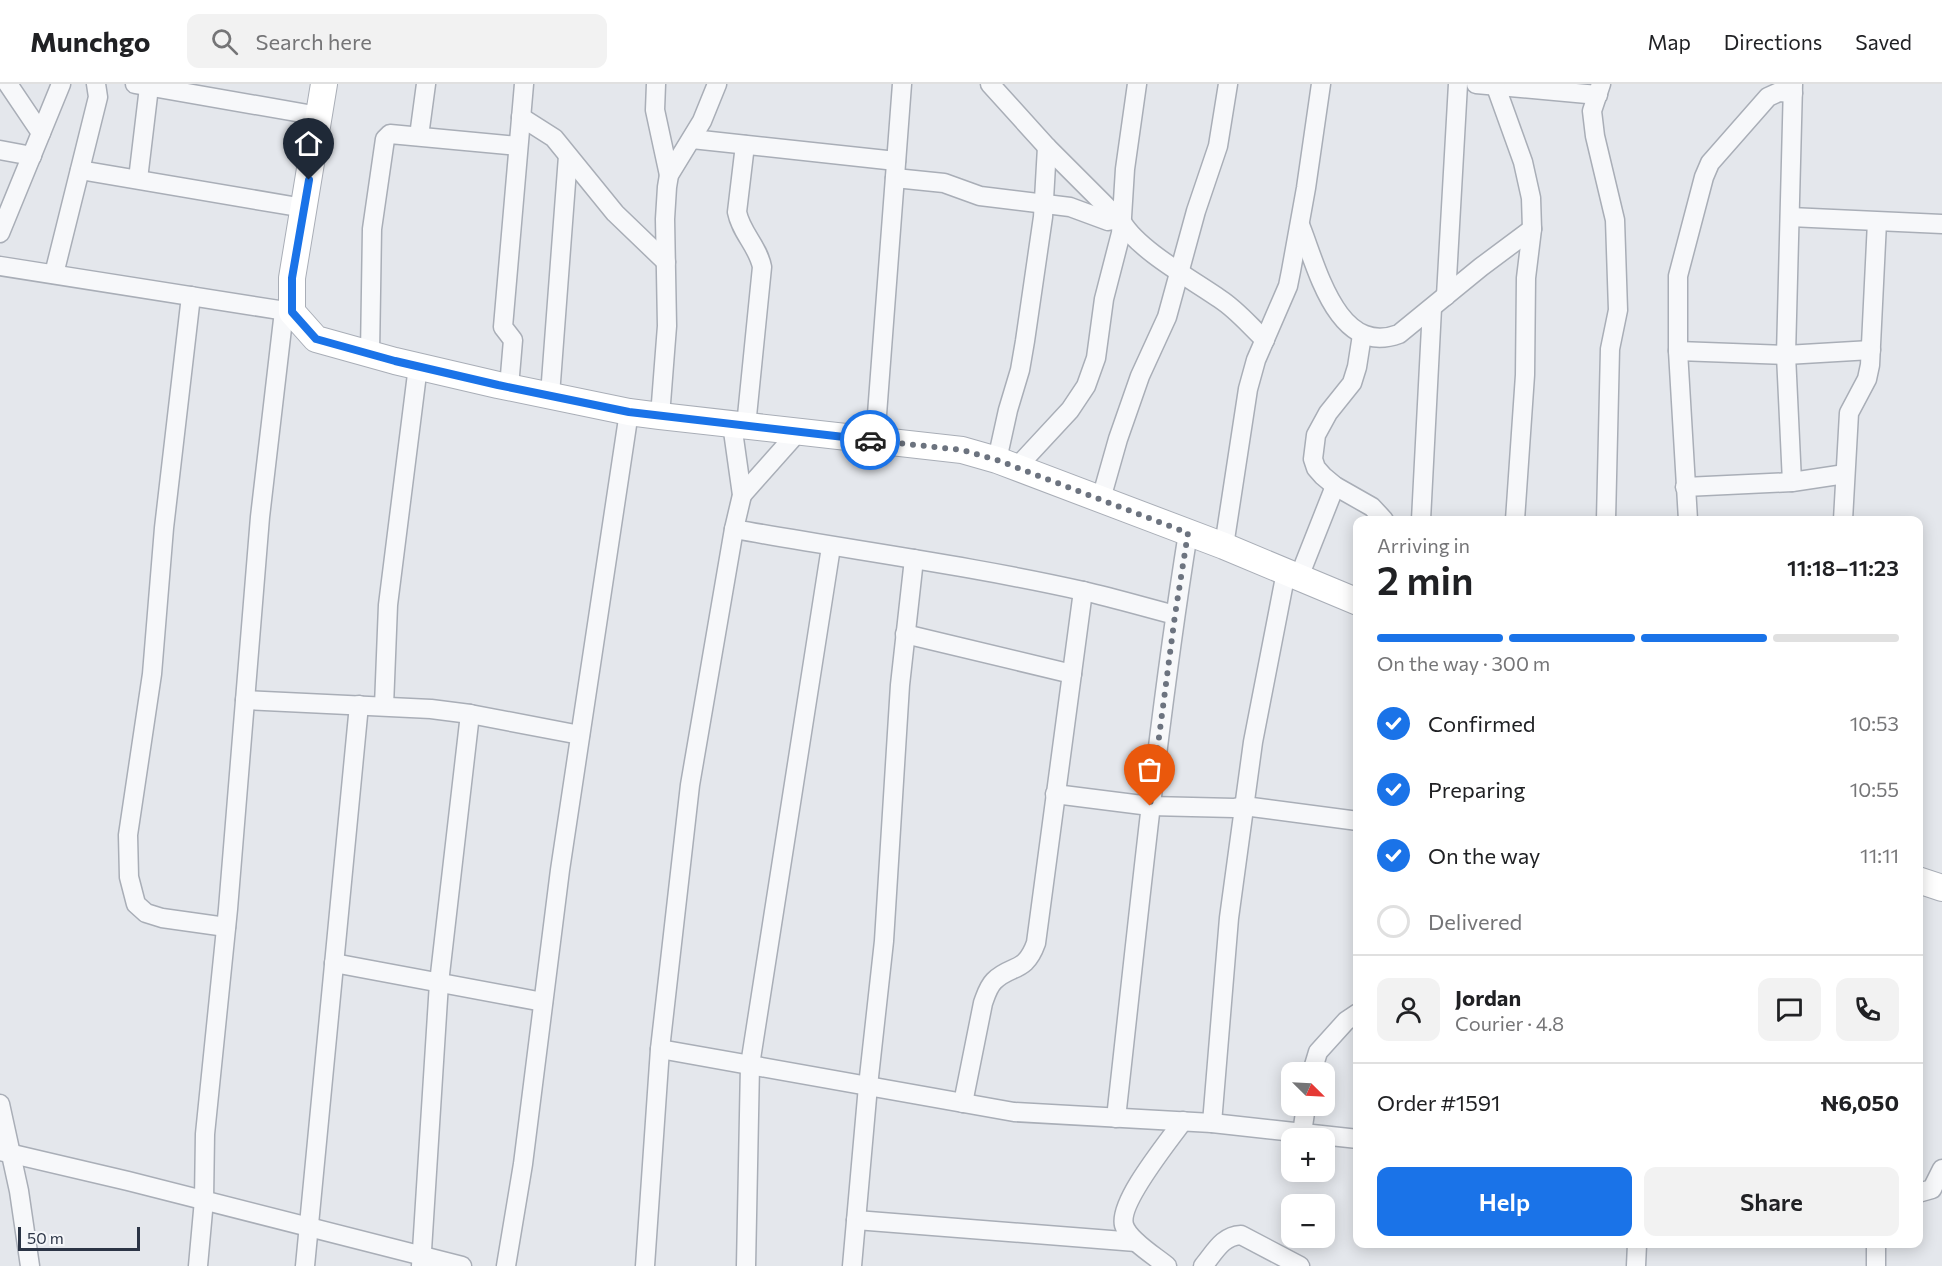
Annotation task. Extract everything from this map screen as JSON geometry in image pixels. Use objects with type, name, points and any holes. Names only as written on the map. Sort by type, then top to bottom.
[{"type":"street","points":[[8,84],[41,133]]},
{"type":"street","points":[[0,233],[61,84]]},
{"type":"street","points":[[54,274],[98,97],[96,84]]},
{"type":"street","points":[[198,1266],[204,1200],[205,1134],[226,927],[260,517],[292,278],[324,84]]},
{"type":"street","points":[[419,136],[426,84]]},
{"type":"street","points":[[509,387],[513,340],[503,327],[524,84]]},
{"type":"street","points":[[656,84],[655,110],[669,175]]},
{"type":"street","points":[[660,416],[667,326],[665,196],[669,175],[702,121],[717,84]]},
{"type":"street","points":[[875,441],[902,84]]},
{"type":"street","points":[[990,84],[1131,234],[1179,273],[1230,306],[1265,340]]},
{"type":"street","points":[[1007,464],[1070,410],[1086,386],[1096,358],[1104,299],[1118,250],[1125,169],[1137,84]]},
{"type":"street","points":[[1101,499],[1118,439],[1140,376],[1167,316],[1218,146],[1228,84]]},
{"type":"street","points":[[1224,546],[1248,389],[1265,340],[1288,286],[1300,225],[1321,84]]},
{"type":"street","points":[[1446,296],[1458,84]]},
{"type":"street","points":[[1476,84],[1496,87],[1599,89],[1592,111],[1595,136],[1615,220],[1618,310],[1610,349],[1606,516]]},
{"type":"street","points":[[138,179],[142,85],[319,116]]},
{"type":"street","points":[[1496,87],[1523,162],[1531,198],[1532,229],[1526,278],[1525,375],[1515,516]]},
{"type":"street","points":[[1688,516],[1678,351],[1678,276],[1704,177],[1710,163],[1768,97],[1793,88],[1786,355],[1792,482]]},
{"type":"street","points":[[521,117],[554,138],[615,213],[666,262]]},
{"type":"street","points":[[370,354],[372,229],[385,139],[390,134],[518,146]]},
{"type":"street","points":[[692,139],[896,169],[980,196],[1080,209],[1108,221],[1120,220]]},
{"type":"street","points":[[645,1266],[660,1049],[690,785],[734,529],[742,495],[739,425],[762,267],[760,255],[739,222],[737,212],[745,145]]},
{"type":"street","points":[[1007,464],[1008,410],[1020,370],[1044,204],[1047,147]]},
{"type":"street","points":[[0,150],[32,156]]},
{"type":"street","points":[[550,395],[568,156]]},
{"type":"street","points":[[80,170],[304,208]]},
{"type":"street","points":[[1790,217],[1942,224]]},
{"type":"street","points":[[1843,516],[1849,413],[1867,379],[1871,350],[1877,222]]},
{"type":"street","points":[[1300,225],[1332,305],[1347,324],[1362,335],[1381,338],[1399,334],[1480,267],[1532,229]]},
{"type":"street","points":[[0,266],[288,311],[316,339],[418,366],[629,412],[962,450],[1007,464],[1224,546],[1353,600]]},
{"type":"street","points":[[191,296],[164,528],[152,674],[128,835],[129,877],[136,904],[146,913],[162,918],[226,927]]},
{"type":"street","points":[[1421,516],[1432,308]]},
{"type":"street","points":[[1362,335],[1352,383],[1328,413],[1316,435],[1313,459],[1316,468],[1335,486],[1372,507],[1380,516]]},
{"type":"street","points":[[1678,351],[1786,355],[1871,350]]},
{"type":"street","points":[[384,706],[388,605],[418,366]]},
{"type":"street","points":[[506,1266],[523,1164],[560,870],[629,412]]},
{"type":"street","points":[[742,495],[798,432]]},
{"type":"street","points":[[1686,487],[1792,482],[1845,474]]},
{"type":"street","points":[[1212,1123],[1229,918],[1253,742],[1293,574],[1335,486]]},
{"type":"street","points":[[734,529],[831,547],[914,559],[1083,591],[1175,615]]},
{"type":"street","points":[[1116,1118],[1150,806],[1188,533]]},
{"type":"street","points":[[746,1266],[750,1065],[831,547]]},
{"type":"street","points":[[852,1266],[884,941],[900,685],[914,559]]},
{"type":"street","points":[[963,1103],[983,1003],[988,989],[1001,975],[1020,967],[1032,954],[1036,943],[1083,591]]},
{"type":"street","points":[[905,634],[1072,674]]},
{"type":"street","points":[[245,700],[384,706],[470,714],[580,735]]},
{"type":"street","points":[[305,1266],[359,705]]},
{"type":"street","points":[[422,1261],[439,983],[470,714]]},
{"type":"street","points":[[1055,794],[1150,806],[1234,808],[1244,806],[1353,820]]},
{"type":"street","points":[[1923,882],[1942,888]]},
{"type":"street","points":[[334,963],[543,1002]]},
{"type":"street","points":[[1315,1062],[1318,1052],[1353,1016]]},
{"type":"street","points":[[660,1049],[1014,1112],[1212,1123],[1281,1131]]},
{"type":"street","points":[[0,1104],[6,1152],[19,1191],[30,1266]]},
{"type":"street","points":[[1167,1266],[1136,1242],[1124,1226],[1124,1212],[1134,1190],[1183,1121]]},
{"type":"street","points":[[1335,1137],[1353,1138]]},
{"type":"street","points":[[6,1152],[309,1227],[422,1261],[462,1266]]},
{"type":"street","points":[[1923,1192],[1932,1189],[1942,1170]]},
{"type":"street","points":[[856,1220],[1136,1242]]},
{"type":"street","points":[[1203,1266],[1223,1242],[1231,1236],[1241,1235],[1300,1266]]},
{"type":"street","points":[[1636,1266],[1637,1248]]},
{"type":"street","points":[[1876,1248],[1876,1266]]},
{"type":"way so far","points":[[870,440],[962,450],[997,460],[1188,533],[1150,806]]},
{"type":"route","points":[[309,180],[292,278],[292,312],[316,339],[395,361],[629,412],[870,440]]}]
